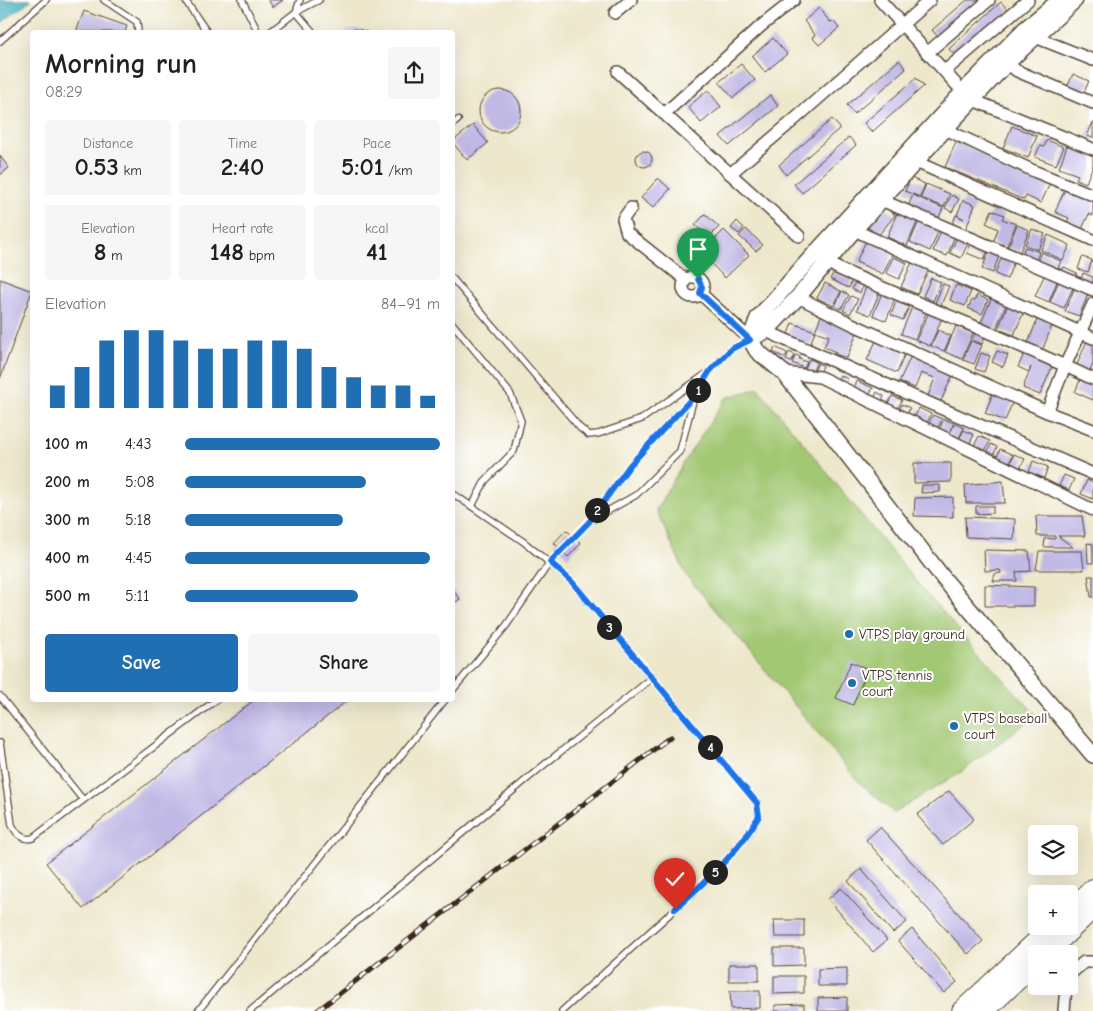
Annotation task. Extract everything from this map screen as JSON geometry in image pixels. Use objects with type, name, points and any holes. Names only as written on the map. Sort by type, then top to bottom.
[{"type":"highway","points":[[1078,903],[1093,889]]},
{"type":"highway","points":[[1054,945],[1093,908]]},
{"type":"highway","points":[[962,1011],[1043,935]]},
{"type":"highway","points":[[984,1011],[1028,970]]},
{"type":"street","points":[[616,13],[630,0]]},
{"type":"street","points":[[664,114],[761,26],[794,0]]},
{"type":"street","points":[[880,0],[968,96],[1093,149]]},
{"type":"street","points":[[730,174],[930,0]]},
{"type":"street","points":[[927,53],[989,0]]},
{"type":"street","points":[[945,71],[1028,0]]},
{"type":"street","points":[[762,324],[798,296],[828,262],[849,227],[968,96],[1060,0]]},
{"type":"street","points":[[750,340],[809,260],[881,200],[945,129],[968,96],[1007,63],[1030,33],[1075,0]]},
{"type":"street","points":[[1030,33],[1093,60]]},
{"type":"street","points":[[1007,63],[1017,71],[1093,103]]},
{"type":"street","points":[[618,72],[799,236]]},
{"type":"street","points":[[945,129],[1036,172],[1093,195]]},
{"type":"street","points":[[916,162],[1093,240]]},
{"type":"street","points":[[881,200],[1093,290]]},
{"type":"street","points":[[631,208],[623,219],[627,233],[686,280],[695,278],[700,281],[702,287],[700,293],[750,340],[757,351],[784,374],[944,579],[1093,754]]},
{"type":"street","points":[[849,227],[1093,338]]},
{"type":"street","points":[[828,262],[837,268],[913,302],[1093,379]]},
{"type":"street","points":[[798,296],[852,324],[1047,412],[1093,430]]},
{"type":"street","points":[[1047,412],[1093,304]]},
{"type":"street","points":[[762,324],[855,371],[1093,474]]},
{"type":"street","points":[[784,374],[820,377],[1093,510]]},
{"type":"street","points":[[1078,967],[1084,962],[1093,962]]},
{"type":"street","points":[[1064,1011],[1065,995]]},
{"type":"lane","points":[[0,41],[46,0]]},
{"type":"lane","points":[[104,0],[137,22],[138,30]]},
{"type":"lane","points":[[185,0],[206,30]]},
{"type":"lane","points":[[242,0],[257,30]]},
{"type":"lane","points":[[296,12],[300,0]]},
{"type":"lane","points":[[273,30],[296,12],[319,0]]},
{"type":"lane","points":[[296,12],[311,30]]},
{"type":"lane","points":[[455,282],[584,433],[589,435],[598,434],[642,419],[710,371],[731,349],[750,340]]},
{"type":"lane","points":[[455,327],[510,393],[521,421],[514,450],[485,481],[472,506]]},
{"type":"lane","points":[[455,687],[506,626],[550,562],[589,522],[630,465],[695,395],[710,371]]},
{"type":"lane","points":[[589,522],[636,495],[680,451],[695,395]]},
{"type":"lane","points":[[455,495],[524,542],[569,579],[757,803],[759,816],[750,833],[714,874],[562,1011]]},
{"type":"lane","points":[[250,1011],[539,768],[652,678]]},
{"type":"lane","points":[[0,696],[83,800]]},
{"type":"lane","points":[[0,742],[12,825],[15,831],[23,838],[28,839],[33,838],[213,702]]},
{"type":"lane","points":[[198,1011],[444,702]]},
{"type":"green space","name":"VTPS play ground","points":[[758,388],[922,589],[1036,715],[964,770],[894,813],[858,781],[686,575],[656,510],[684,462],[726,398]]},
{"type":"water","points":[[0,0],[31,0],[0,24]]},
{"type":"building","points":[[268,0],[283,0],[273,7]]},
{"type":"building","points":[[967,0],[984,0],[940,39],[932,30]]},
{"type":"building","points":[[1001,2],[1009,11],[957,58],[949,49]]},
{"type":"building","points":[[819,8],[830,22],[833,21],[839,28],[819,45],[812,37],[815,35],[804,21]]},
{"type":"building","points":[[84,11],[127,26],[126,30],[77,30]]},
{"type":"building","points":[[773,38],[787,54],[765,72],[752,56]]},
{"type":"building","points":[[899,60],[906,69],[854,114],[847,105]]},
{"type":"building","points":[[741,64],[755,80],[733,98],[719,82]]},
{"type":"building","points":[[1073,74],[1089,81],[1083,94],[1067,88]]},
{"type":"building","points":[[916,78],[924,86],[872,132],[864,123]]},
{"type":"building","points":[[504,90],[512,93],[518,99],[521,111],[518,123],[512,129],[496,132],[488,129],[482,123],[479,107],[482,99],[488,93]]},
{"type":"building","points":[[708,90],[721,107],[701,123],[688,107]]},
{"type":"building","points":[[770,95],[778,106],[729,146],[720,136]]},
{"type":"building","points":[[832,119],[840,128],[786,175],[779,165]]},
{"type":"building","points":[[1093,122],[1093,138],[1087,136]]},
{"type":"building","points":[[473,125],[488,143],[467,160],[455,146],[455,140]]},
{"type":"building","points":[[1012,126],[1037,136],[1028,158],[1003,148]]},
{"type":"building","points":[[849,137],[856,145],[802,193],[794,184]]},
{"type":"building","points":[[1047,140],[1064,147],[1056,165],[1035,157],[1040,146],[1044,147]]},
{"type":"building","points":[[956,142],[1051,181],[1041,203],[1026,196],[1024,200],[945,167]]},
{"type":"building","points":[[1068,143],[1093,153],[1093,165],[1086,183],[1076,179],[1078,175],[1059,168]]},
{"type":"building","points":[[644,151],[652,159],[644,167],[636,159]]},
{"type":"building","points":[[0,156],[9,168],[0,175]]},
{"type":"building","points":[[658,178],[670,189],[653,208],[641,198]]},
{"type":"building","points":[[911,178],[925,184],[920,197],[905,191]]},
{"type":"building","points":[[926,184],[950,194],[944,207],[921,198]]},
{"type":"building","points":[[1066,187],[1093,199],[1093,216],[1089,214],[1082,229],[1067,223],[1069,218],[1055,212]]},
{"type":"building","points":[[913,195],[943,208],[937,222],[907,209]]},
{"type":"building","points":[[952,195],[959,199],[952,212],[945,208]]},
{"type":"building","points":[[963,200],[975,205],[965,231],[952,225],[956,215],[964,219],[957,215]]},
{"type":"building","points":[[885,207],[895,215],[878,236],[868,227]]},
{"type":"building","points":[[992,210],[1004,215],[1002,219],[1016,224],[1006,248],[993,243],[998,229],[986,223]]},
{"type":"building","points":[[898,211],[918,220],[907,246],[887,237]]},
{"type":"building","points":[[705,214],[719,227],[709,237],[695,225]]},
{"type":"building","points":[[920,219],[940,227],[930,251],[910,242]]},
{"type":"building","points":[[737,221],[744,228],[739,234],[731,228]]},
{"type":"building","points":[[1017,225],[1029,230],[1020,252],[1008,247]]},
{"type":"building","points":[[942,228],[956,233],[947,256],[933,251]]},
{"type":"building","points":[[746,229],[763,245],[756,251],[739,236]]},
{"type":"building","points":[[1032,229],[1045,234],[1038,250],[1025,245]]},
{"type":"building","points":[[724,230],[749,255],[725,278],[701,253]]},
{"type":"building","points":[[958,235],[970,239],[961,258],[950,253]]},
{"type":"building","points":[[1048,235],[1070,245],[1063,260],[1041,250]]},
{"type":"building","points":[[866,241],[893,252],[883,274],[856,262]]},
{"type":"building","points":[[972,241],[989,248],[984,260],[967,253]]},
{"type":"building","points":[[1025,247],[1039,252],[1035,263],[1021,257]]},
{"type":"building","points":[[990,249],[1000,253],[993,273],[982,269]]},
{"type":"building","points":[[1041,252],[1061,261],[1057,270],[1037,262]]},
{"type":"building","points":[[1003,254],[1015,259],[1007,279],[995,274]]},
{"type":"building","points":[[893,257],[907,263],[899,279],[886,273]]},
{"type":"building","points":[[1082,257],[1092,260],[1088,272],[1078,269]]},
{"type":"building","points":[[912,262],[929,269],[917,294],[901,287]]},
{"type":"building","points":[[1064,267],[1077,273],[1073,280],[1060,274]]},
{"type":"building","points":[[834,272],[852,281],[849,288],[830,279]]},
{"type":"building","points":[[1083,273],[1093,277],[1093,288],[1080,283]]},
{"type":"building","points":[[1045,274],[1058,279],[1049,302],[1035,296]]},
{"type":"building","points":[[931,278],[941,282],[933,301],[923,296]]},
{"type":"building","points":[[0,279],[30,290],[30,296],[0,379]]},
{"type":"building","points":[[1059,280],[1074,286],[1064,308],[1050,302]]},
{"type":"building","points":[[855,282],[863,286],[860,293],[852,289]]},
{"type":"building","points":[[825,283],[841,291],[834,306],[817,298]]},
{"type":"building","points":[[943,284],[949,286],[941,305],[935,303]]},
{"type":"building","points":[[956,285],[971,291],[965,306],[950,300]]},
{"type":"building","points":[[866,287],[879,293],[870,315],[857,310]]},
{"type":"building","points":[[1075,287],[1089,292],[1079,316],[1065,311]]},
{"type":"building","points":[[842,291],[849,295],[841,309],[835,306]]},
{"type":"building","points":[[882,293],[895,298],[886,321],[873,315]]},
{"type":"building","points":[[977,295],[988,300],[982,314],[968,308]]},
{"type":"building","points":[[851,296],[858,299],[850,314],[843,310]]},
{"type":"building","points":[[992,297],[1007,303],[995,331],[980,325]]},
{"type":"building","points":[[896,302],[909,307],[903,320],[891,315]]},
{"type":"building","points":[[1009,302],[1025,309],[1014,335],[998,329]]},
{"type":"building","points":[[912,307],[926,313],[915,339],[901,334]]},
{"type":"building","points":[[929,312],[942,318],[930,346],[916,340]]},
{"type":"building","points":[[821,316],[837,320],[858,330],[847,358],[835,354],[836,352],[824,347],[829,336],[815,331]]},
{"type":"building","points":[[1038,317],[1053,323],[1042,351],[1027,346]]},
{"type":"building","points":[[792,323],[815,331],[810,345],[787,337]]},
{"type":"building","points":[[956,326],[973,333],[962,359],[945,352]]},
{"type":"building","points":[[938,330],[951,336],[944,351],[931,346]]},
{"type":"building","points":[[977,330],[987,334],[982,344],[972,340]]},
{"type":"building","points":[[877,339],[906,351],[897,373],[867,360]]},
{"type":"building","points":[[971,341],[982,345],[974,364],[963,360]]},
{"type":"building","points":[[1087,341],[1093,343],[1093,364],[1089,373],[1076,367]]},
{"type":"building","points":[[775,347],[787,353],[785,358],[773,352]]},
{"type":"building","points":[[997,351],[1008,355],[1003,367],[992,362]]},
{"type":"building","points":[[789,352],[795,355],[791,362],[786,360]]},
{"type":"building","points":[[981,353],[990,356],[984,372],[975,369]]},
{"type":"building","points":[[912,354],[954,372],[941,401],[928,396],[935,378],[921,373],[915,388],[899,382]]},
{"type":"building","points":[[1024,354],[1052,367],[1040,395],[1023,388],[1031,367],[1029,372],[1018,367]]},
{"type":"building","points":[[796,355],[800,357],[799,359],[807,362],[804,368],[792,363]]},
{"type":"building","points":[[809,359],[817,362],[812,372],[805,369]]},
{"type":"building","points":[[818,363],[823,366],[819,375],[813,373]]},
{"type":"building","points":[[840,375],[848,379],[844,387],[836,383]]},
{"type":"building","points":[[1081,378],[1093,383],[1093,400],[1075,392]]},
{"type":"building","points":[[857,381],[873,388],[868,397],[853,390]]},
{"type":"building","points":[[877,392],[884,396],[881,404],[873,401]]},
{"type":"building","points":[[993,393],[1013,401],[1005,421],[985,413]]},
{"type":"building","points":[[892,396],[902,400],[897,410],[887,406]]},
{"type":"building","points":[[902,404],[910,408],[906,415],[898,412]]},
{"type":"building","points":[[919,408],[931,414],[926,425],[914,419]]},
{"type":"building","points":[[933,415],[942,419],[937,430],[928,425]]},
{"type":"building","points":[[944,419],[954,423],[948,435],[939,430]]},
{"type":"building","points":[[955,423],[964,428],[958,440],[949,435]]},
{"type":"building","points":[[964,430],[974,435],[969,444],[959,439]]},
{"type":"building","points":[[979,436],[990,441],[985,451],[974,446]]},
{"type":"building","points":[[991,444],[997,447],[993,456],[987,453]]},
{"type":"building","points":[[1000,449],[1013,455],[1009,463],[997,457]]},
{"type":"building","points":[[1014,454],[1025,459],[1020,468],[1010,463]]},
{"type":"building","points":[[1033,461],[1048,467],[1044,478],[1029,472]]},
{"type":"building","points":[[914,463],[951,463],[951,482],[914,483]]},
{"type":"building","points":[[1064,475],[1074,479],[1069,490],[1059,486]]},
{"type":"building","points":[[1087,480],[1093,483],[1093,499],[1081,494]]},
{"type":"building","points":[[1003,481],[1005,503],[966,503],[965,485]]},
{"type":"building","points":[[922,485],[940,485],[940,492],[921,493]]},
{"type":"building","points":[[953,497],[953,517],[914,516],[915,498]]},
{"type":"building","points":[[976,506],[993,506],[993,513],[976,514]]},
{"type":"building","points":[[1036,516],[1082,516],[1085,536],[1058,536],[1073,547],[1044,547],[1045,538],[1055,539],[1055,536],[1037,536]]},
{"type":"building","points":[[965,517],[1015,519],[1014,539],[966,537]]},
{"type":"building","points":[[566,530],[581,543],[568,557],[554,543]]},
{"type":"building","points":[[1087,543],[1093,544],[1093,563],[1088,563]]},
{"type":"building","points":[[984,550],[1029,551],[1031,571],[1016,572],[1017,581],[993,581],[995,574],[1001,573],[1000,570],[985,571]]},
{"type":"building","points":[[1039,551],[1082,551],[1084,570],[1036,570]]},
{"type":"building","points":[[1088,576],[1093,576],[1093,597],[1091,597]]},
{"type":"building","points":[[985,585],[1034,587],[1034,606],[985,606]]},
{"type":"building","points":[[455,593],[460,599],[455,603]]},
{"type":"building","name":"VTPS tennis court","points":[[851,662],[868,669],[853,705],[836,698]]},
{"type":"building","points":[[251,702],[345,702],[83,909],[46,863]]},
{"type":"building","points":[[949,791],[974,819],[943,845],[917,815]]},
{"type":"building","points":[[880,827],[983,941],[968,954],[866,840]]},
{"type":"building","points":[[861,869],[907,922],[893,933],[848,881]]},
{"type":"building","points":[[841,888],[887,940],[873,952],[828,899]]},
{"type":"building","points":[[774,920],[804,920],[804,937],[775,937]]},
{"type":"building","points":[[912,929],[957,982],[944,993],[898,941]]},
{"type":"building","points":[[774,948],[804,948],[804,965],[774,966]]},
{"type":"building","points":[[729,964],[759,964],[759,981],[729,981]]},
{"type":"building","points":[[847,968],[847,986],[818,986],[818,969]]},
{"type":"building","points":[[774,976],[804,976],[804,993],[774,994]]},
{"type":"building","points":[[730,991],[760,991],[760,1008],[731,1009]]},
{"type":"building","points":[[847,997],[847,1011],[818,1011],[818,998]]},
{"type":"building","points":[[804,1004],[804,1011],[775,1011],[775,1005]]},
{"type":"railway","points":[[317,1011],[670,737]]},
{"type":"place","name":"VTPS play ground","points":[[849,634]]},
{"type":"place","name":"VTPS tennis court","points":[[852,683]]},
{"type":"place","name":"VTPS baseball court","points":[[954,726]]},
{"type":"route","points":[[675,909],[714,874],[750,833],[759,816],[757,803],[572,582],[550,562],[589,522],[630,465],[695,395],[710,371],[731,349],[750,340],[700,293],[702,284],[698,279]]}]
